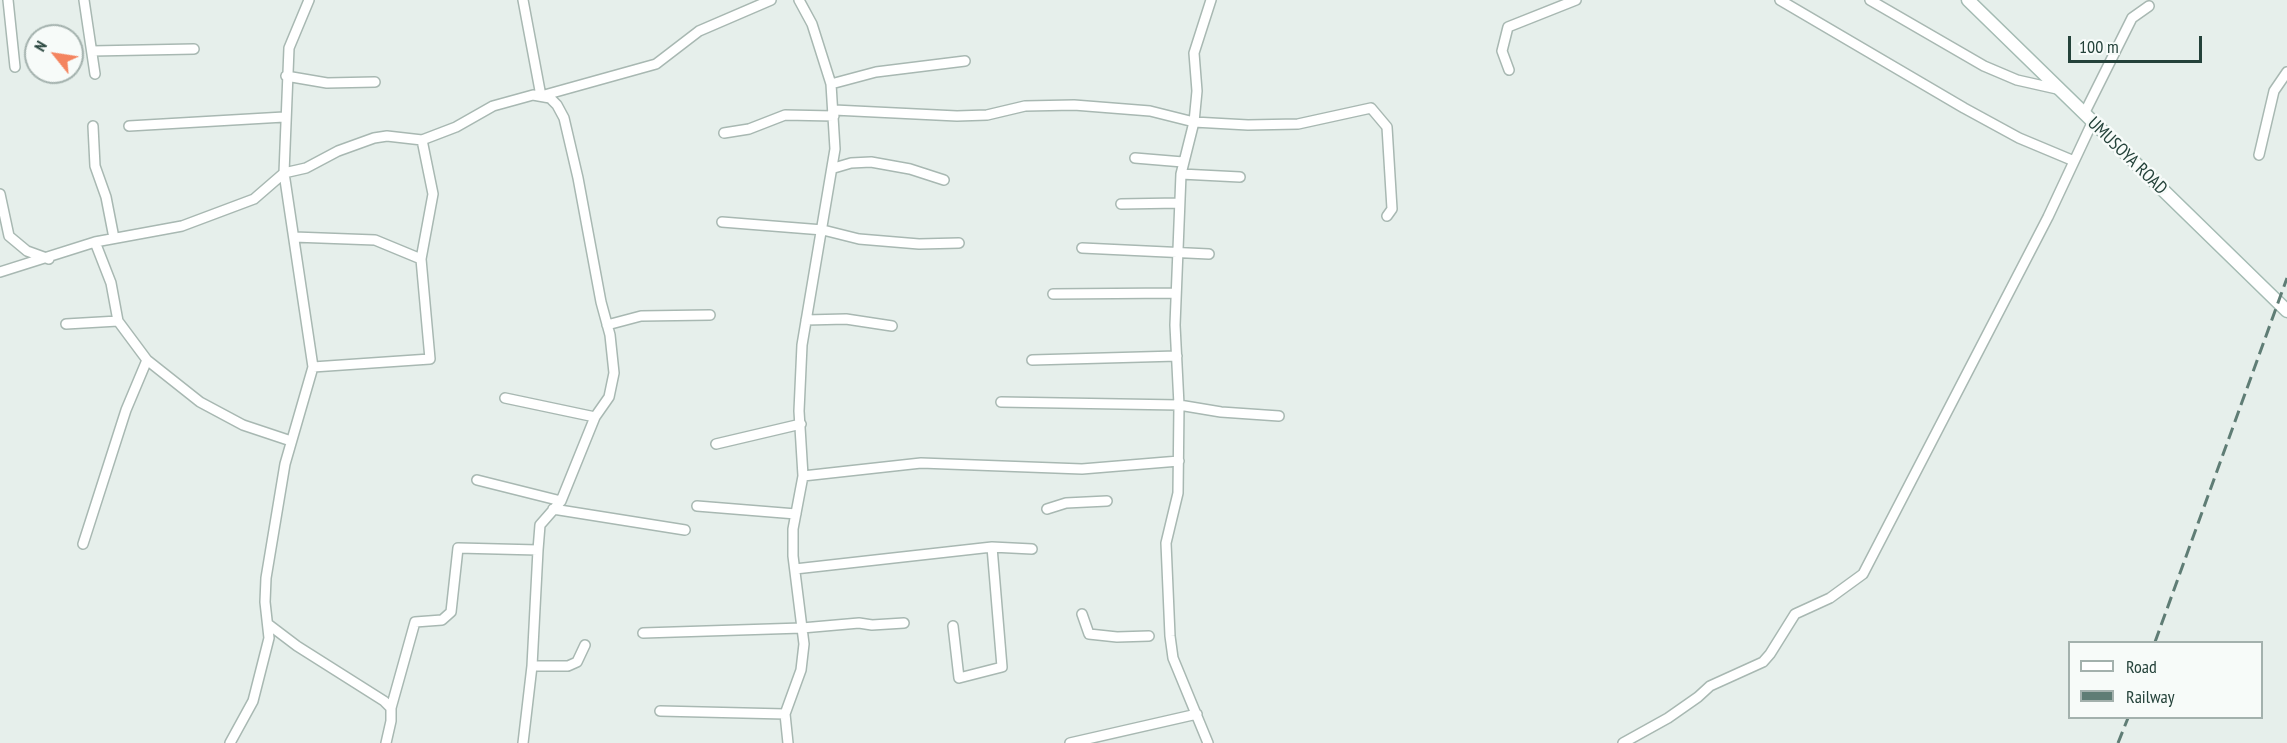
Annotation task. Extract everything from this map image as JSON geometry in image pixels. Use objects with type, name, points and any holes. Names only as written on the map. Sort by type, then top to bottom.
[{"type":"main road","name":"UMUSOYA ROAD","points":[[1968,0],[2287,311]]},
{"type":"street","points":[[8,0],[15,67]]},
{"type":"street","points":[[84,0],[95,74]]},
{"type":"street","points":[[231,743],[253,701],[269,638],[266,578],[291,441],[310,384],[313,367],[284,173],[286,76],[294,32],[309,0]]},
{"type":"street","points":[[523,0],[541,96]]},
{"type":"street","points":[[541,96],[656,64],[699,31],[771,0]]},
{"type":"street","points":[[788,743],[785,714],[801,670],[804,644],[795,569],[793,529],[803,476],[801,368],[806,320],[834,168],[834,113],[831,84],[812,24],[800,0]]},
{"type":"street","points":[[1208,743],[1173,658],[1166,543],[1178,493],[1179,405],[1176,293],[1181,174],[1194,122],[1197,91],[1194,53],[1211,0]]},
{"type":"street","points":[[1509,70],[1502,51],[1508,27],[1576,0]]},
{"type":"street","points":[[1780,0],[1982,118],[2019,138],[2074,161]]},
{"type":"street","points":[[1869,0],[1984,66],[2017,80],[2057,89]]},
{"type":"street","points":[[1623,743],[1668,718],[1710,686],[1763,662],[1795,614],[1824,601],[1863,573],[2048,218],[2074,161],[2088,119],[2132,18],[2149,6]]},
{"type":"street","points":[[92,51],[194,49]]},
{"type":"street","points":[[831,84],[876,72],[964,60]]},
{"type":"street","points":[[2259,154],[2274,91],[2287,72]]},
{"type":"street","points":[[286,76],[327,83],[375,82]]},
{"type":"street","points":[[0,272],[49,259],[95,242],[182,226],[254,199],[284,173],[306,168],[338,151],[374,138],[387,136],[422,141],[456,127],[493,106],[532,95],[550,98],[564,118],[607,325],[614,373],[609,397],[595,417],[561,501],[540,525],[532,666],[523,743]]},
{"type":"street","points":[[724,133],[749,129],[785,115],[834,113],[987,115],[1025,106],[1074,105],[1150,111],[1194,122],[1248,125],[1298,124],[1371,108],[1387,128],[1392,209],[1387,216]]},
{"type":"street","points":[[129,126],[284,117]]},
{"type":"street","points":[[93,126],[95,166],[106,197],[114,238]]},
{"type":"street","points":[[313,367],[430,359],[421,259],[434,194],[422,141]]},
{"type":"street","points":[[1135,158],[1183,162]]},
{"type":"street","points":[[834,168],[851,163],[871,162],[944,180]]},
{"type":"street","points":[[1181,174],[1240,177]]},
{"type":"street","points":[[0,194],[9,236],[27,251],[49,259]]},
{"type":"street","points":[[1121,204],[1179,202]]},
{"type":"street","points":[[722,222],[823,230],[859,239],[920,244],[959,243]]},
{"type":"street","points":[[294,237],[375,240],[421,259]]},
{"type":"street","points":[[95,242],[111,283],[118,321],[147,360],[200,402],[243,425],[291,441]]},
{"type":"street","points":[[1082,248],[1209,254]]},
{"type":"street","points":[[1053,294],[1176,293]]},
{"type":"street","points":[[607,325],[642,316],[710,315]]},
{"type":"street","points":[[806,320],[846,319],[892,326]]},
{"type":"street","points":[[66,324],[118,321]]},
{"type":"street","points":[[1032,360],[1177,356]]},
{"type":"street","points":[[82,544],[126,410],[147,360]]},
{"type":"street","points":[[505,398],[595,417]]},
{"type":"street","points":[[1001,402],[1179,405],[1221,412],[1279,416]]},
{"type":"street","points":[[716,444],[801,424]]},
{"type":"street","points":[[803,476],[921,463],[1082,469],[1179,461]]},
{"type":"street","points":[[477,480],[561,501]]},
{"type":"street","points":[[1047,509],[1066,503],[1107,501]]},
{"type":"street","points":[[697,506],[796,513]]},
{"type":"street","points":[[553,510],[685,530]]},
{"type":"street","points":[[795,569],[992,547],[1032,549]]},
{"type":"street","points":[[953,626],[959,678],[1002,666],[992,547]]},
{"type":"street","points":[[386,743],[391,721],[391,708],[415,622],[442,620],[450,612],[458,548],[538,550]]},
{"type":"street","points":[[1082,614],[1089,634],[1117,637],[1149,636]]},
{"type":"street","points":[[643,633],[802,628],[859,622],[904,623]]},
{"type":"street","points":[[268,624],[297,646],[372,692],[391,708]]},
{"type":"street","points":[[532,666],[568,666],[577,662],[585,645]]},
{"type":"street","points":[[660,711],[785,714]]},
{"type":"street","points":[[1070,743],[1197,714]]},
{"type":"railway","points":[[2155,641],[2287,278]]},
{"type":"railway","points":[[2118,743],[2128,719]]}]
